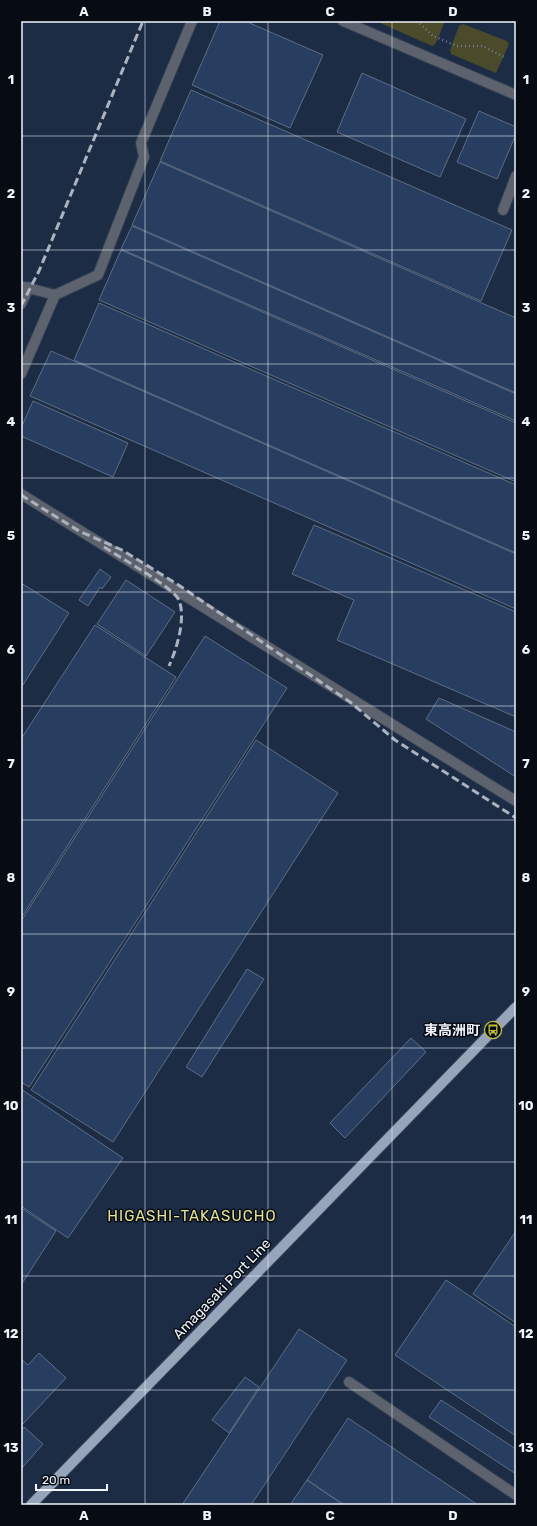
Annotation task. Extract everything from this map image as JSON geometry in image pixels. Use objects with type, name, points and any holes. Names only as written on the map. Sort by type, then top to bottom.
[{"type":"main road","name":"Amagasaki Port Line","points":[[32,1505],[516,1007]]},
{"type":"lane","points":[[21,304],[25,286],[55,295],[98,275],[144,157],[141,142],[192,21]]},
{"type":"lane","points":[[343,21],[516,95]]},
{"type":"lane","points":[[503,210],[516,176]]},
{"type":"lane","points":[[21,374],[55,295]]},
{"type":"lane","points":[[21,494],[516,801]]},
{"type":"lane","points":[[349,1382],[516,1495]]},
{"type":"path","points":[[417,21],[432,36],[457,46],[482,46],[504,57]]},
{"type":"shaded area","points":[[21,21],[516,21],[516,1505],[21,1505]]},
{"type":"shaded area","points":[[376,21],[445,21],[436,43],[432,46]]},
{"type":"shaded area","points":[[463,24],[507,41],[509,44],[496,73],[451,54],[450,50],[459,26]]},
{"type":"building","points":[[220,21],[245,21],[323,55],[290,128],[192,85]]},
{"type":"building","points":[[362,73],[466,119],[440,177],[337,132]]},
{"type":"building","points":[[191,90],[512,230],[481,301],[160,161]]},
{"type":"building","points":[[479,111],[516,127],[516,134],[497,179],[457,162]]},
{"type":"building","points":[[160,162],[516,318],[516,393],[132,225]]},
{"type":"building","points":[[132,226],[516,394],[516,421],[121,249]]},
{"type":"building","points":[[121,250],[516,423],[516,482],[99,300]]},
{"type":"building","points":[[99,303],[516,485],[516,553],[74,360]]},
{"type":"building","points":[[51,351],[516,554],[516,609],[30,396]]},
{"type":"building","points":[[33,401],[128,443],[113,477],[21,436],[21,428]]},
{"type":"building","points":[[314,525],[516,612],[516,717],[337,640],[354,600],[292,574]]},
{"type":"building","points":[[100,569],[111,577],[102,589],[100,587],[88,606],[79,600]]},
{"type":"building","points":[[126,580],[175,612],[146,656],[97,624]]},
{"type":"building","points":[[21,583],[69,613],[21,688]]},
{"type":"building","points":[[95,625],[176,677],[21,918],[21,739]]},
{"type":"building","points":[[205,636],[287,688],[29,1087],[21,1082],[21,921]]},
{"type":"building","points":[[439,698],[516,732],[516,777],[426,719]]},
{"type":"building","points":[[256,740],[338,793],[113,1142],[31,1090]]},
{"type":"building","points":[[247,969],[264,979],[202,1077],[186,1067]]},
{"type":"building","points":[[411,1038],[426,1052],[345,1138],[330,1123]]},
{"type":"building","points":[[21,1089],[123,1158],[68,1238],[21,1206]]},
{"type":"building","points":[[21,1208],[56,1231],[21,1285]]},
{"type":"building","points":[[516,1231],[516,1323],[473,1294]]},
{"type":"building","points":[[446,1280],[516,1327],[516,1436],[395,1355]]},
{"type":"building","points":[[299,1329],[347,1360],[251,1505],[182,1505]]},
{"type":"building","points":[[39,1353],[66,1378],[21,1426],[21,1359],[28,1365]]},
{"type":"building","points":[[245,1377],[259,1387],[229,1433],[212,1420]]},
{"type":"building","points":[[441,1400],[516,1449],[516,1474],[429,1417]]},
{"type":"building","points":[[348,1418],[478,1505],[344,1505],[307,1480]]},
{"type":"building","points":[[24,1427],[43,1444],[21,1469],[21,1430]]},
{"type":"building","points":[[307,1480],[344,1505],[290,1505]]},
{"type":"railway","points":[[21,306],[39,271],[143,21]]},
{"type":"railway","points":[[21,495],[79,531],[122,550],[177,584],[350,702],[395,740],[516,818]]},
{"type":"railway","points":[[104,547],[157,580],[175,594],[179,600],[182,616],[180,633],[169,666]]},
{"type":"place","name":"東高洲町","points":[[493,1030]]},
{"type":"district","name":"HIGASHI-TAKASUCHO","points":[[192,1216]]}]
